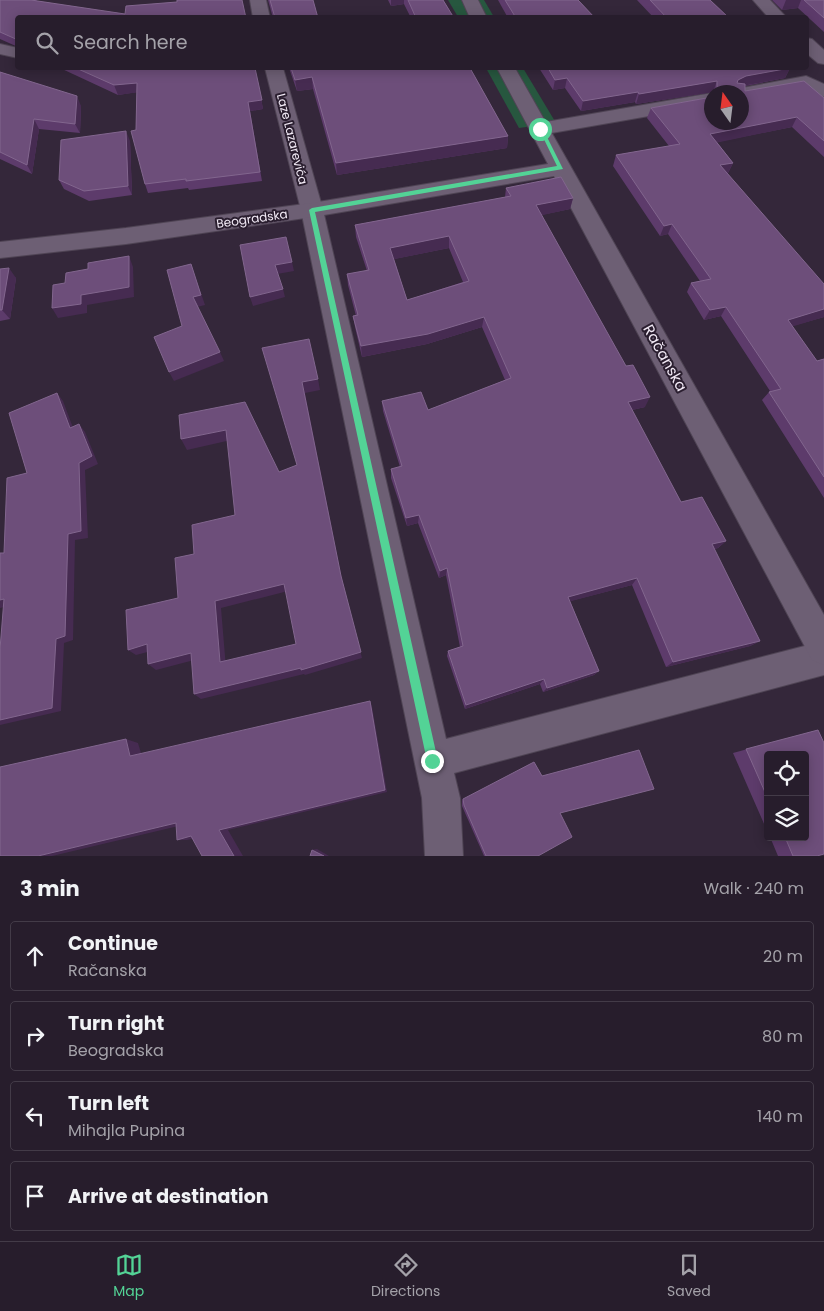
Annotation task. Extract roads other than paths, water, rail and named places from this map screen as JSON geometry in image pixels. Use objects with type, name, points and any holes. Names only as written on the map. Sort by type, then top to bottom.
[{"type":"street","points":[[258,0],[261,15]]},
{"type":"street","points":[[470,0],[478,15]]},
{"type":"street","points":[[761,0],[776,15]]},
{"type":"street","points":[[809,46],[824,60]]},
{"type":"street","points":[[0,48],[15,52]]},
{"type":"street","name":"Laze Lazarevića","points":[[275,70],[312,210],[441,798],[444,856]]},
{"type":"street","name":"Račanska","points":[[507,70],[824,648]]},
{"type":"street","points":[[749,93],[806,82],[824,76]]},
{"type":"street","points":[[806,82],[824,91]]},
{"type":"street","points":[[540,129],[704,100]]},
{"type":"street","name":"Beogradska","points":[[0,250],[126,236],[312,210],[561,168]]},
{"type":"street","points":[[432,761],[824,658]]}]
